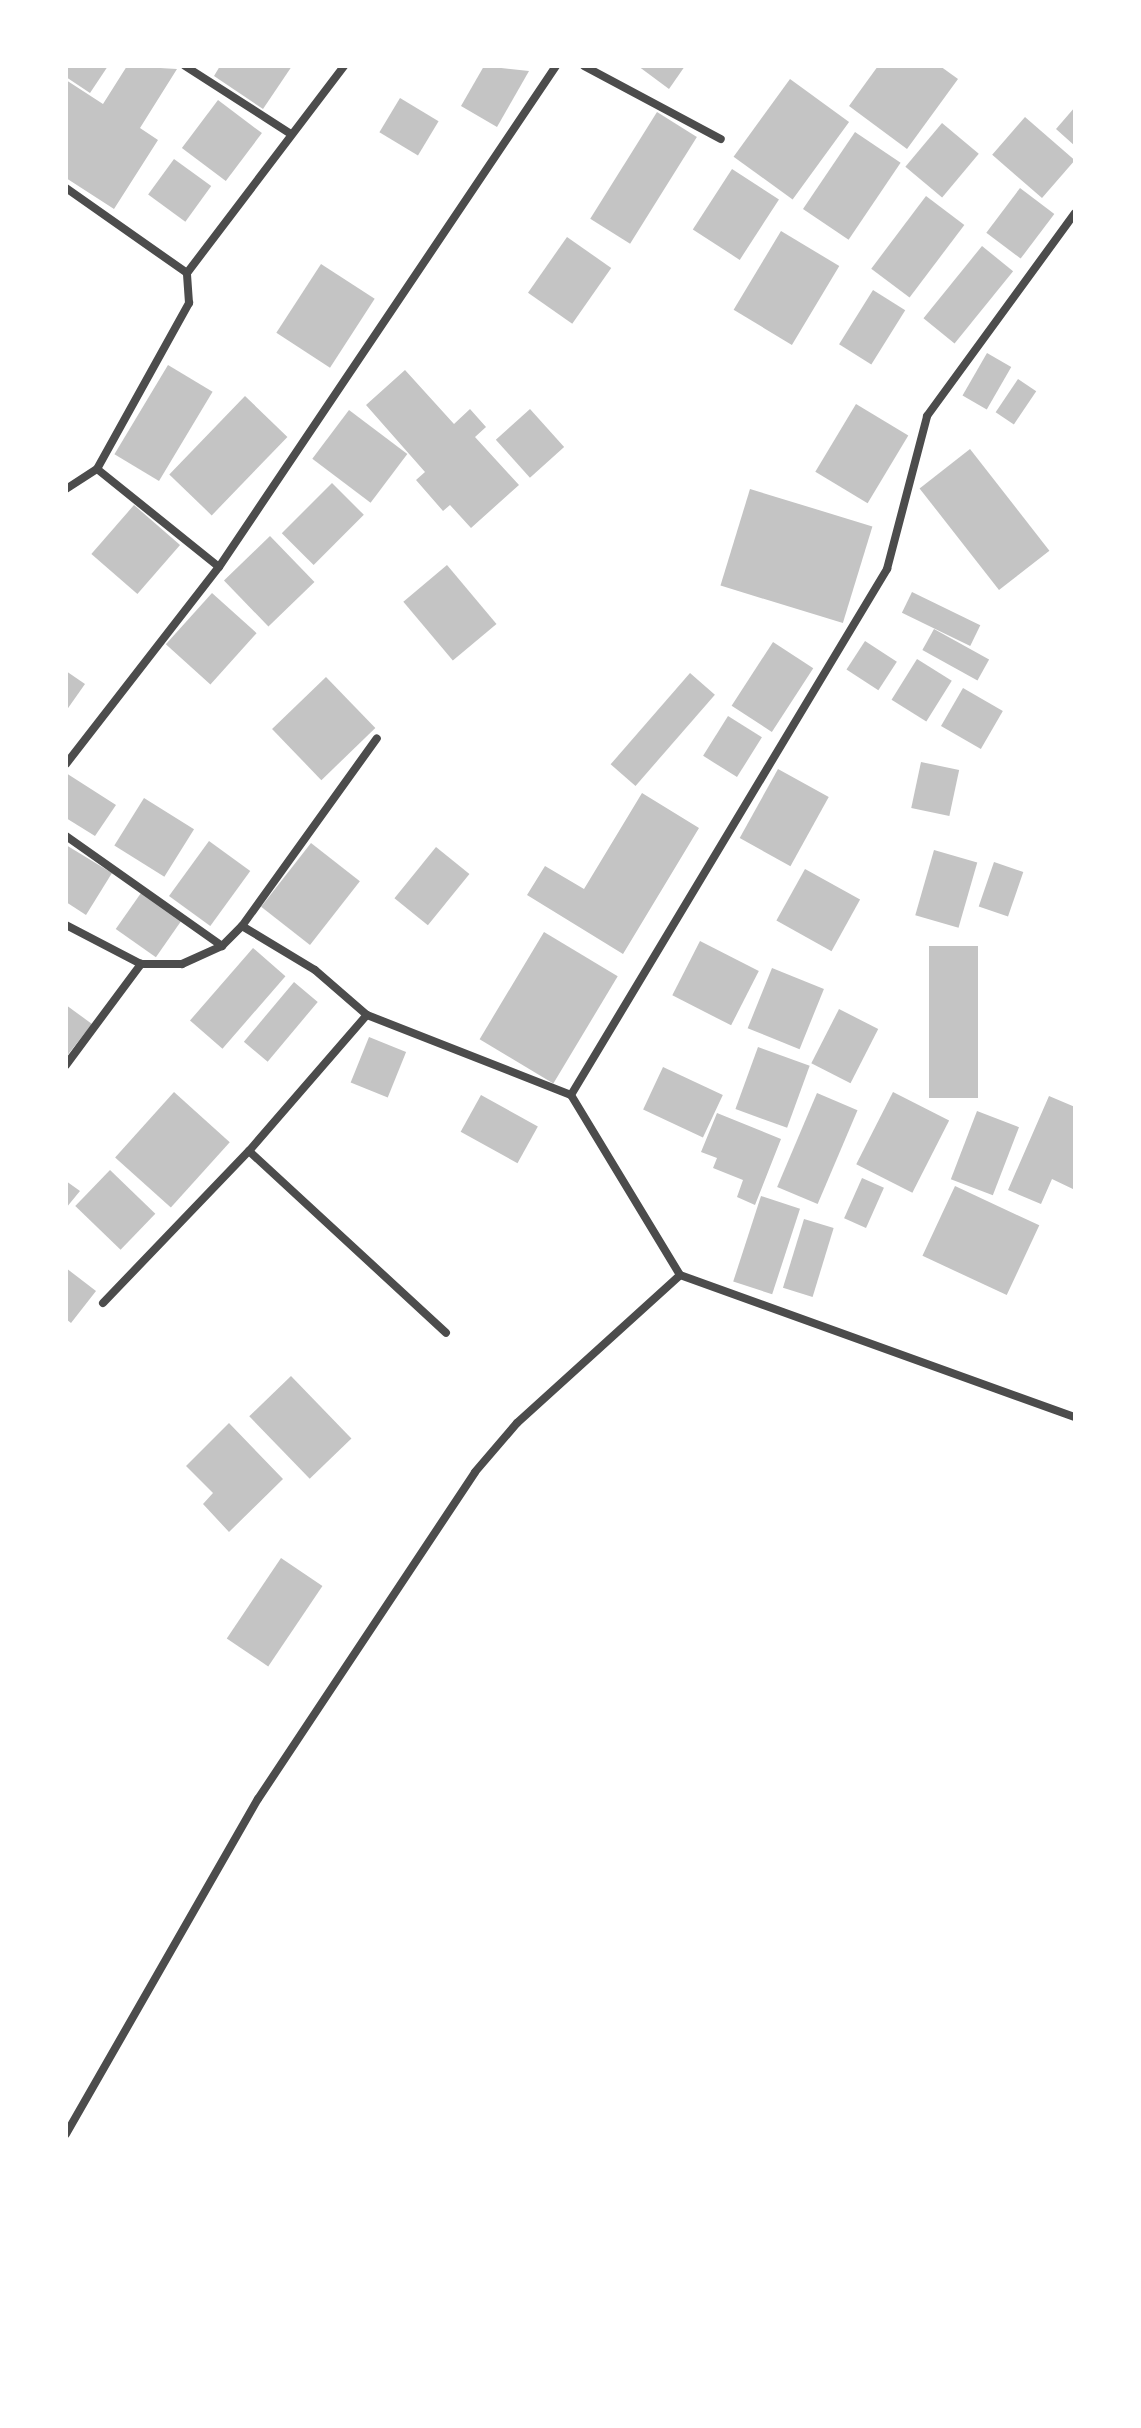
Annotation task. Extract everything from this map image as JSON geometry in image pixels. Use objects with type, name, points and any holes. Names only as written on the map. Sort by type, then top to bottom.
[{"type":"street","points":[[185,66],[291,134]]},
{"type":"street","points":[[66,489],[97,469],[189,303],[187,273],[344,66]]},
{"type":"street","points":[[66,764],[219,567],[556,66]]},
{"type":"street","points":[[584,66],[721,139]]},
{"type":"street","points":[[66,188],[187,273]]},
{"type":"street","points":[[571,1095],[887,569],[927,416],[1075,213]]},
{"type":"street","points":[[97,469],[219,567]]},
{"type":"street","points":[[66,925],[141,964],[182,964],[222,946],[242,926],[377,738]]},
{"type":"street","points":[[66,836],[222,946]]},
{"type":"street","points":[[242,926],[315,970],[367,1015],[571,1095],[680,1275],[1075,1417]]},
{"type":"street","points":[[66,1065],[141,964]]},
{"type":"street","points":[[103,1303],[249,1151],[367,1015]]},
{"type":"street","points":[[249,1151],[446,1333]]},
{"type":"street","points":[[66,2134],[258,1799],[475,1472],[517,1423],[680,1275]]},
{"type":"building","points":[[66,66],[108,66],[90,93],[66,77]]},
{"type":"building","points":[[127,66],[177,69],[140,128],[158,140],[114,209],[66,178],[66,80],[103,104]]},
{"type":"building","points":[[220,66],[292,66],[263,109],[214,76]]},
{"type":"building","points":[[484,66],[529,71],[497,127],[461,106]]},
{"type":"building","points":[[638,66],[685,66],[669,89]]},
{"type":"building","points":[[878,66],[940,66],[958,79],[907,149],[849,106]]},
{"type":"building","points":[[790,79],[849,122],[793,200],[734,157]]},
{"type":"building","points":[[400,98],[439,121],[418,155],[379,132]]},
{"type":"building","points":[[218,100],[262,133],[226,181],[182,148]]},
{"type":"building","points":[[1075,107],[1075,146],[1056,129]]},
{"type":"building","points":[[657,112],[697,137],[630,244],[590,219]]},
{"type":"building","points":[[1025,117],[1075,160],[1042,198],[992,155]]},
{"type":"building","points":[[942,123],[979,154],[942,198],[905,167]]},
{"type":"building","points":[[855,132],[901,163],[849,240],[803,209]]},
{"type":"building","points":[[174,159],[211,186],[185,222],[148,195]]},
{"type":"building","points":[[732,169],[779,199],[740,260],[693,229]]},
{"type":"building","points":[[1020,188],[1054,214],[1021,259],[986,233]]},
{"type":"building","points":[[926,196],[964,225],[910,298],[871,269]]},
{"type":"building","points":[[781,231],[839,266],[792,345],[734,310]]},
{"type":"building","points":[[567,237],[611,268],[572,324],[528,293]]},
{"type":"building","points":[[982,246],[1013,271],[955,343],[923,318]]},
{"type":"building","points":[[321,264],[375,299],[330,368],[276,333]]},
{"type":"building","points":[[873,290],[905,310],[871,364],[839,344]]},
{"type":"building","points":[[987,353],[1011,367],[987,409],[962,395]]},
{"type":"building","points":[[168,365],[213,392],[159,481],[114,454]]},
{"type":"building","points":[[405,370],[454,424],[470,409],[486,427],[475,437],[519,485],[471,528],[450,505],[443,511],[416,480],[425,472],[366,405]]},
{"type":"building","points":[[1018,379],[1036,391],[1014,424],[996,412]]},
{"type":"building","points":[[245,396],[287,437],[212,515],[169,474]]},
{"type":"building","points":[[856,404],[908,435],[868,503],[815,472]]},
{"type":"building","points":[[530,409],[564,447],[530,478],[496,440]]},
{"type":"building","points":[[349,410],[407,454],[371,503],[312,459]]},
{"type":"building","points":[[970,449],[1049,551],[999,590],[920,488]]},
{"type":"building","points":[[332,483],[364,515],[314,565],[282,533]]},
{"type":"building","points":[[750,489],[872,526],[843,623],[720,586]]},
{"type":"building","points":[[134,505],[180,545],[137,594],[91,554]]},
{"type":"building","points":[[270,536],[314,582],[268,626],[224,580]]},
{"type":"building","points":[[447,565],[496,624],[453,661],[403,602]]},
{"type":"building","points":[[912,592],[980,625],[970,646],[902,613]]},
{"type":"building","points":[[212,593],[257,633],[210,684],[166,644]]},
{"type":"building","points":[[934,629],[989,660],[977,681],[922,650]]},
{"type":"building","points":[[865,641],[897,662],[878,690],[846,670]]},
{"type":"building","points":[[773,642],[813,668],[772,732],[732,706]]},
{"type":"building","points":[[917,659],[952,681],[926,721],[892,700]]},
{"type":"building","points":[[66,671],[85,684],[66,711]]},
{"type":"building","points":[[690,673],[715,695],[636,786],[611,764]]},
{"type":"building","points":[[326,677],[375,728],[321,780],[272,729]]},
{"type":"building","points":[[963,688],[1003,711],[981,749],[941,726]]},
{"type":"building","points":[[728,716],[762,737],[737,777],[703,756]]},
{"type":"building","points":[[921,762],[959,770],[949,816],[911,808]]},
{"type":"building","points":[[778,769],[829,797],[790,866],[740,838]]},
{"type":"building","points":[[66,773],[116,805],[95,836],[66,818]]},
{"type":"building","points":[[642,793],[699,828],[623,954],[527,895],[545,866],[584,889]]},
{"type":"building","points":[[144,798],[194,829],[164,877],[114,845]]},
{"type":"building","points":[[209,841],[250,871],[210,926],[169,896]]},
{"type":"building","points":[[311,843],[360,881],[310,945],[261,907]]},
{"type":"building","points":[[66,845],[112,873],[86,915],[66,902]]},
{"type":"building","points":[[436,847],[469,874],[428,925],[394,898]]},
{"type":"building","points":[[934,850],[977,862],[959,928],[915,915]]},
{"type":"building","points":[[994,862],[1023,872],[1008,917],[979,906]]},
{"type":"building","points":[[805,869],[860,900],[831,951],[776,921]]},
{"type":"building","points":[[141,893],[181,921],[156,957],[116,929]]},
{"type":"building","points":[[544,932],[618,976],[553,1083],[480,1039]]},
{"type":"building","points":[[700,941],[759,971],[731,1025],[672,995]]},
{"type":"building","points":[[929,946],[978,946],[978,1098],[929,1098]]},
{"type":"building","points":[[253,948],[285,976],[222,1049],[190,1020]]},
{"type":"building","points":[[772,968],[824,989],[800,1049],[748,1028]]},
{"type":"building","points":[[294,982],[318,1002],[268,1062],[244,1042]]},
{"type":"building","points":[[66,1005],[92,1024],[66,1057]]},
{"type":"building","points":[[839,1009],[878,1029],[851,1083],[811,1063]]},
{"type":"building","points":[[369,1037],[406,1052],[388,1097],[351,1082]]},
{"type":"building","points":[[758,1047],[810,1066],[787,1128],[735,1109]]},
{"type":"building","points":[[663,1067],[723,1095],[703,1137],[643,1110]]},
{"type":"building","points":[[174,1092],[230,1142],[171,1208],[115,1157]]},
{"type":"building","points":[[893,1092],[949,1121],[912,1193],[856,1164]]},
{"type":"building","points":[[817,1093],[858,1110],[818,1204],[777,1187]]},
{"type":"building","points":[[481,1095],[538,1127],[517,1163],[461,1132]]},
{"type":"building","points":[[1049,1096],[1075,1107],[1075,1190],[1052,1179],[1041,1204],[1008,1190]]},
{"type":"building","points":[[977,1111],[1019,1127],[993,1195],[951,1179]]},
{"type":"building","points":[[717,1113],[781,1139],[755,1205],[737,1197],[743,1180],[713,1168],[717,1158],[701,1152]]},
{"type":"building","points":[[110,1170],[155,1214],[121,1250],[75,1206]]},
{"type":"building","points":[[862,1178],[884,1188],[866,1228],[844,1218]]},
{"type":"building","points":[[66,1181],[80,1191],[66,1208]]},
{"type":"building","points":[[955,1186],[1039,1225],[1007,1295],[922,1256]]},
{"type":"building","points":[[761,1196],[800,1209],[772,1294],[733,1282]]},
{"type":"building","points":[[804,1219],[834,1228],[813,1297],[783,1288]]},
{"type":"building","points":[[66,1268],[96,1291],[71,1323],[66,1319]]},
{"type":"building","points":[[291,1376],[351,1439],[310,1479],[249,1416]]},
{"type":"building","points":[[229,1423],[283,1479],[229,1532],[203,1504],[213,1493],[186,1466]]},
{"type":"building","points":[[281,1558],[322,1586],[268,1666],[227,1638]]}]
